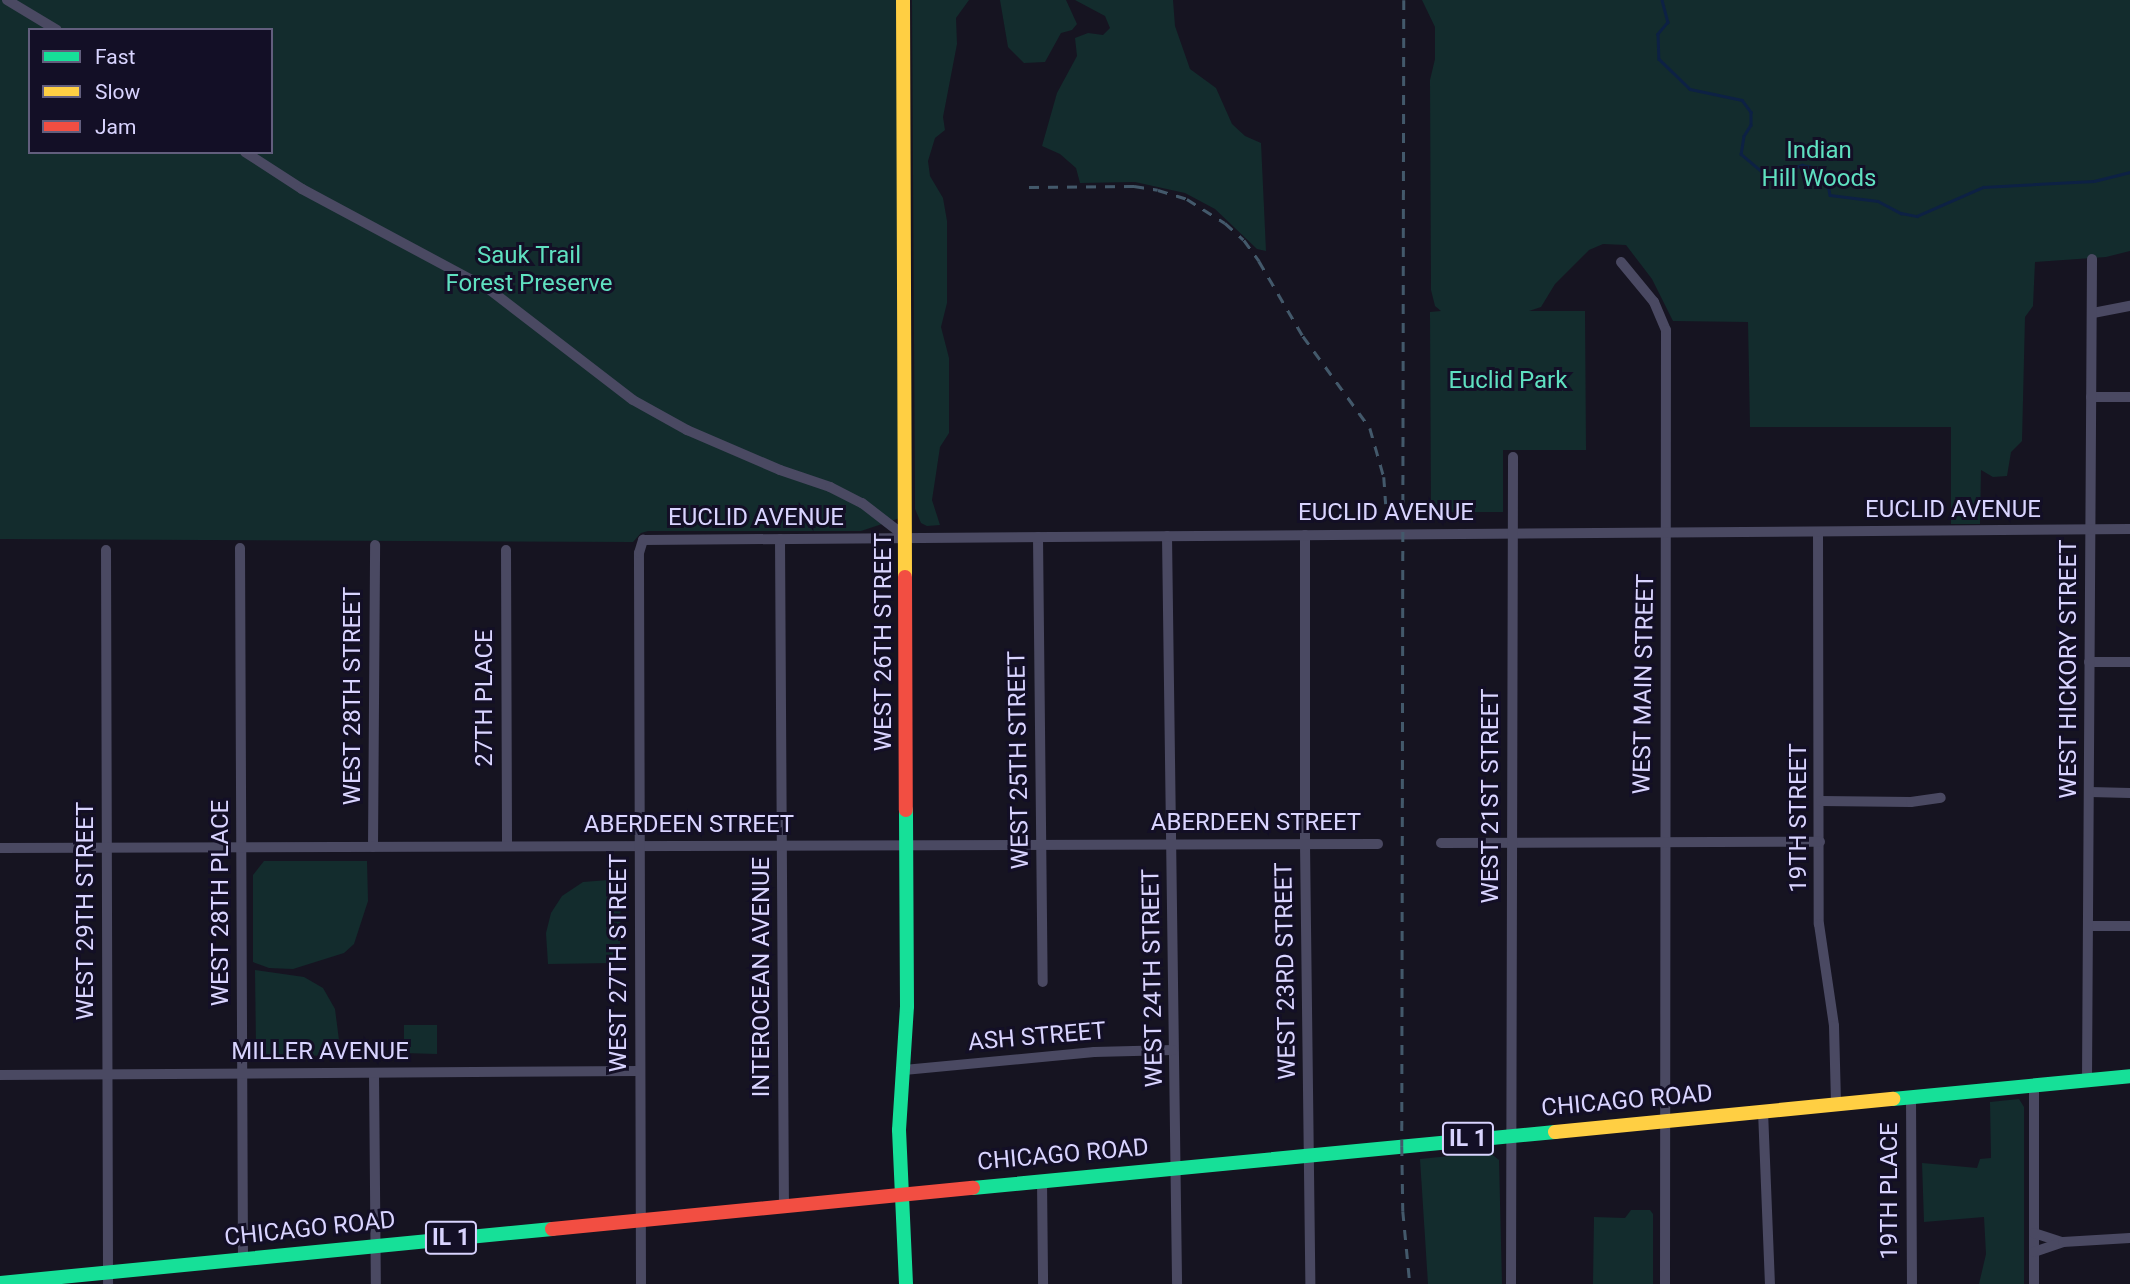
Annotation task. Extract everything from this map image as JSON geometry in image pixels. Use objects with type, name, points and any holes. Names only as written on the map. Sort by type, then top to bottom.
[{"type":"main road","name":"WEST 26TH STREET","points":[[903,0],[907,845],[904,1070],[900,1130],[906,1284]]},
{"type":"main road","name":"CHICAGO ROAD","points":[[0,1283],[108,1278],[243,1258],[2130,1076]]},
{"type":"street","points":[[7,0],[54,28]]},
{"type":"street","points":[[248,154],[302,189],[490,290],[633,400],[687,430],[780,470],[830,487],[862,503],[907,538]]},
{"type":"street","name":"WEST HICKORY STREET","points":[[2087,1080],[2092,259]]},
{"type":"street","name":"WEST MAIN STREET","points":[[1621,262],[1654,302],[1666,330],[1667,533],[1663,842],[1665,1284]]},
{"type":"street","points":[[2093,313],[2130,306]]},
{"type":"street","points":[[2091,397],[2130,397]]},
{"type":"street","name":"WEST 21ST STREET","points":[[1511,1284],[1513,457]]},
{"type":"street","name":"EUCLID AVENUE","points":[[643,540],[2130,529]]},
{"type":"street","name":"19TH STREET","points":[[1818,531],[1821,802],[1819,924],[1834,1026],[1836,1104]]},
{"type":"street","name":"WEST 23RD STREET","points":[[1305,535],[1310,1284]]},
{"type":"street","name":"WEST 24TH STREET","points":[[1167,536],[1177,1284]]},
{"type":"street","name":"WEST 25TH STREET","points":[[1038,537],[1043,982]]},
{"type":"street","name":"INTEROCEAN AVENUE","points":[[780,539],[784,1205]]},
{"type":"street","name":"WEST 27TH STREET","points":[[641,1284],[639,553],[643,540]]},
{"type":"street","name":"WEST 28TH STREET","points":[[373,847],[374,545]]},
{"type":"street","name":"WEST 28TH PLACE","points":[[240,548],[243,1258]]},
{"type":"street","name":"WEST 29TH STREET","points":[[106,550],[108,1278]]},
{"type":"street","name":"27TH PLACE","points":[[506,550],[507,846]]},
{"type":"street","points":[[2089,662],[2130,662]]},
{"type":"street","points":[[2090,792],[2130,793]]},
{"type":"street","points":[[1821,802],[1912,802],[1941,798]]},
{"type":"street","points":[[1441,843],[1820,842]]},
{"type":"street","name":"ABERDEEN STREET","points":[[0,848],[1378,844]]},
{"type":"street","points":[[2090,926],[2130,926]]},
{"type":"street","name":"ASH STREET","points":[[904,1070],[1094,1052],[1173,1050]]},
{"type":"street","name":"MILLER AVENUE","points":[[0,1075],[640,1071]]},
{"type":"street","points":[[374,1073],[376,1284]]},
{"type":"street","points":[[2034,1085],[2034,1284]]},
{"type":"street","name":"19TH PLACE","points":[[1911,1097],[1912,1284]]},
{"type":"street","points":[[1763,1111],[1770,1284]]},
{"type":"street","points":[[1042,1180],[1043,1284]]},
{"type":"street","points":[[2034,1233],[2063,1242]]},
{"type":"street","points":[[2034,1252],[2063,1242],[2130,1238]]},
{"type":"green space","name":"Sauk Trail Forest Preserve","points":[[0,0],[899,0],[900,518],[861,531],[648,531],[641,533],[633,542],[0,539]]},
{"type":"green space","points":[[912,0],[969,0],[956,18],[957,44],[943,117],[945,130],[935,138],[928,161],[930,176],[943,198],[947,221],[947,303],[941,327],[949,358],[949,433],[940,447],[932,500],[940,525],[927,526],[921,523],[915,509]]},
{"type":"green space","points":[[1000,0],[1066,0],[1077,24],[1072,30],[1061,33],[1045,62],[1024,63],[1008,47]]},
{"type":"green space","points":[[1075,0],[1173,0],[1175,26],[1190,69],[1216,88],[1232,124],[1245,136],[1261,143],[1266,251],[1257,249],[1215,209],[1185,193],[1135,182],[1080,183],[1076,168],[1060,154],[1042,146],[1057,93],[1077,56],[1075,38],[1088,33],[1103,35],[1110,28],[1105,16]]},
{"type":"green space","name":"Indian Hill Woods","points":[[1422,0],[2130,0],[2130,251],[2106,257],[2035,262],[2033,306],[2025,317],[2022,441],[2011,452],[2007,476],[1993,477],[1981,470],[1980,524],[1951,524],[1951,427],[1750,427],[1748,322],[1673,321],[1652,279],[1626,245],[1603,244],[1589,250],[1555,284],[1541,307],[1529,311],[1585,311],[1586,450],[1503,450],[1503,512],[1431,512],[1430,312],[1441,311],[1435,306],[1431,290],[1430,80],[1435,59],[1435,27]]},
{"type":"green space","points":[[264,861],[367,861],[368,901],[354,944],[344,953],[293,969],[269,968],[253,962],[253,875]]},
{"type":"green space","points":[[621,879],[620,955],[613,963],[548,964],[546,933],[551,913],[562,896],[583,882]]},
{"type":"green space","points":[[255,970],[304,977],[323,988],[335,1009],[341,1056],[262,1055],[256,1047]]},
{"type":"green space","points":[[404,1025],[437,1025],[437,1054],[404,1053]]},
{"type":"green space","points":[[2019,1099],[2024,1107],[2024,1284],[1979,1284],[1986,1254],[1984,1217],[1924,1222],[1922,1163],[1977,1168],[1980,1159],[1991,1158],[1990,1102]]},
{"type":"green space","points":[[1489,1152],[1499,1160],[1502,1284],[1428,1284],[1420,1159]]},
{"type":"green space","points":[[1631,1210],[1650,1210],[1653,1214],[1653,1284],[1593,1284],[1594,1217],[1625,1218]]},
{"type":"waterway","points":[[1662,0],[1668,22],[1658,34],[1659,59],[1690,89],[1742,100],[1751,112],[1751,125],[1744,136],[1741,154],[1761,171],[1778,174],[1802,165],[1812,167],[1820,172],[1828,184],[1830,195],[1878,201],[1901,213],[1917,216],[1983,187],[2094,181],[2130,172]]},
{"type":"railway","points":[[1404,0],[1402,1146],[1403,1211],[1410,1284]]},
{"type":"railway","points":[[1029,187],[1134,186],[1158,190],[1187,199],[1225,223],[1244,240],[1259,261],[1303,336],[1370,428],[1384,477],[1386,504]]},
{"type":"traffic: fast","points":[[906,810],[907,1006],[899,1130],[906,1284]]},
{"type":"traffic: fast","points":[[1893,1099],[2130,1076]]},
{"type":"traffic: fast","points":[[973,1188],[1555,1132]]},
{"type":"traffic: fast","points":[[0,1283],[552,1229]]},
{"type":"traffic: slow","points":[[903,0],[905,577]]},
{"type":"traffic: slow","points":[[1555,1132],[1893,1099]]},
{"type":"traffic: jam","points":[[905,577],[906,810]]},
{"type":"traffic: jam","points":[[552,1229],[973,1188]]},
{"type":"park label","name":"Euclid Park","points":[[1508,381]]}]
